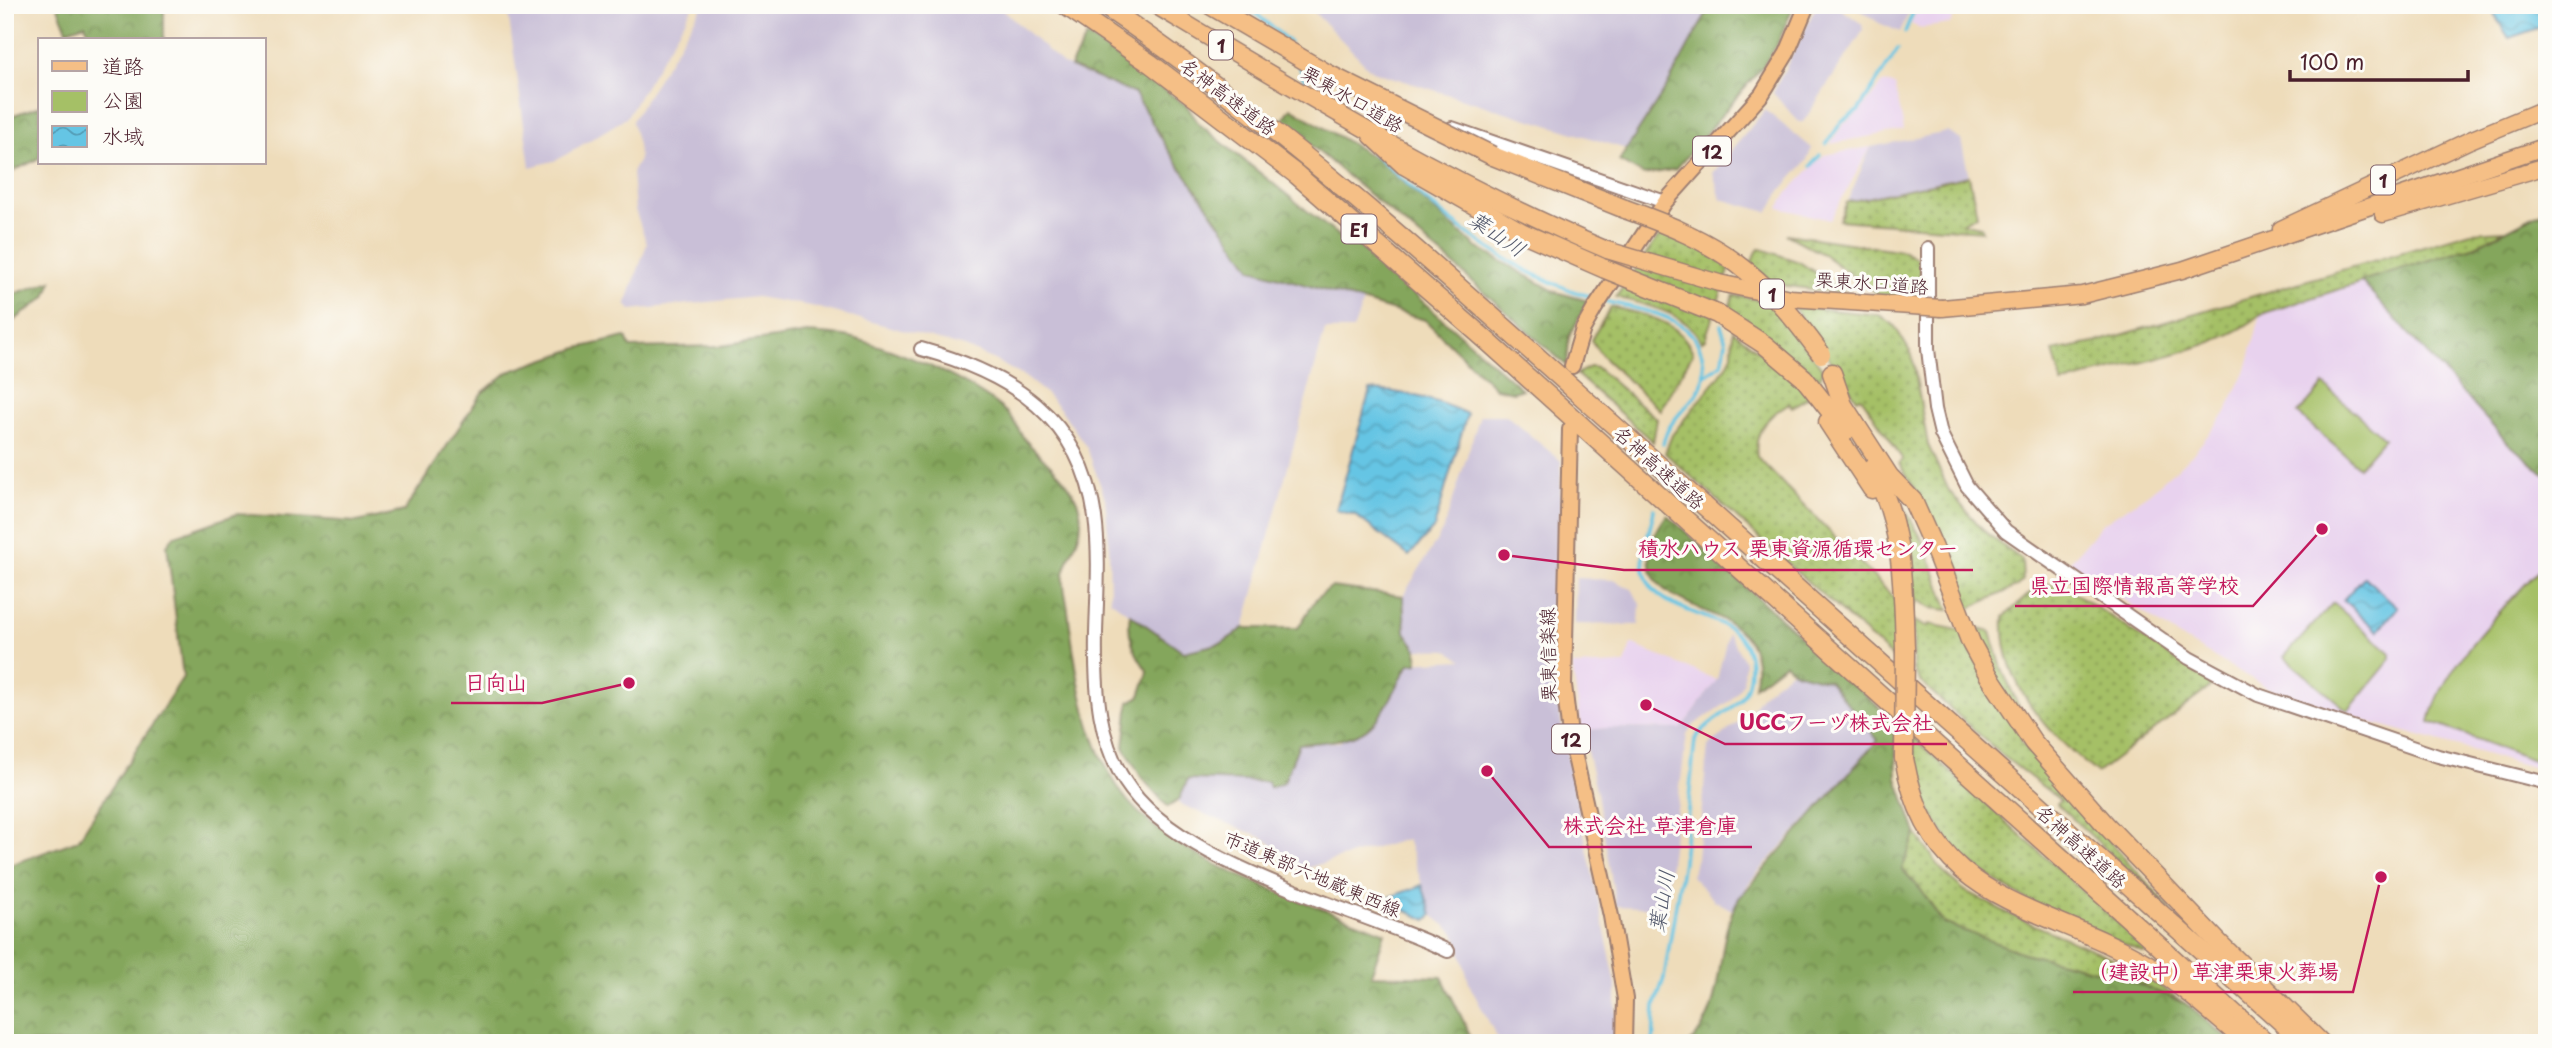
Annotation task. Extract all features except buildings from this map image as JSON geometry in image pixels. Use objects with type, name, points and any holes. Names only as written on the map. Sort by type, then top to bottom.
[{"type":"highway","name":"名神高速道路","points":[[1065,5],[1151,64],[1297,175],[1485,339],[2267,1043]]},
{"type":"highway","name":"名神高速道路","points":[[1103,5],[1186,63],[1310,160],[1511,333],[2305,1043]]},
{"type":"highway","name":"栗東水口道路","points":[[1155,5],[1372,135]]},
{"type":"highway","points":[[1210,5],[1328,74],[1493,156],[1700,239],[1726,253],[1767,286],[1821,354],[1832,373],[1843,405],[1889,476],[1913,501],[1971,643],[1989,676],[2033,742],[2134,854],[2321,1043]]},
{"type":"highway","name":"1","points":[[2222,258],[2445,152],[2547,108]]},
{"type":"highway","points":[[1372,135],[1404,166],[1424,170],[1523,233],[1717,314],[1765,345],[1810,385],[1837,415],[1880,482],[1892,520],[1903,587],[1904,758],[1913,801],[1945,854],[1966,875],[2023,909],[2147,964],[2248,1043]]},
{"type":"highway","name":"栗東水口道路","points":[[1424,170],[1607,250],[1719,283],[1790,298],[1942,308],[2082,295],[2222,258],[2547,146]]},
{"type":"highway","name":"1","points":[[2222,258],[2444,198],[2547,166]]},
{"type":"main road","name":"12","points":[[1572,366],[1583,329],[1595,308],[1665,202],[1762,94],[1787,53],[1807,5]]},
{"type":"main road","name":"栗東信楽線","points":[[1570,429],[1564,685],[1570,735],[1611,916],[1625,999],[1624,1043]]},
{"type":"street","points":[[1349,95],[1411,113],[1665,202]]},
{"type":"street","points":[[1928,248],[1928,349],[1935,409],[1941,434],[1956,468],[1973,494],[2006,531],[2052,566],[2189,658],[2250,692],[2438,756],[2547,783]]},
{"type":"street","name":"市道東部六地蔵東西線","points":[[921,349],[965,361],[994,374],[1024,394],[1045,412],[1080,463],[1095,517],[1095,667],[1101,724],[1112,756],[1130,790],[1151,812],[1185,838],[1249,871],[1448,951]]},
{"type":"shaded area","points":[[507,5],[694,5],[626,118],[557,160],[530,167]]},
{"type":"shaded area","points":[[703,5],[997,5],[1063,64],[1135,94],[1169,151],[1252,269],[1363,302],[1353,330],[1325,330],[1244,628],[1222,643],[1184,652],[1110,600],[1105,498],[1087,448],[1062,411],[1044,392],[1025,377],[994,360],[964,347],[865,320],[811,306],[756,297],[631,310],[626,304],[647,244],[635,210],[632,172],[639,160],[632,121]]},
{"type":"shaded area","points":[[1307,5],[1711,5],[1666,88],[1626,149],[1372,71]]},
{"type":"shaded area","points":[[1835,5],[1862,24],[1863,31],[1803,122],[1799,122],[1773,93],[1816,7]]},
{"type":"shaded area","points":[[1853,5],[1912,5],[1900,32],[1879,23]]},
{"type":"shaded area","points":[[1919,5],[1960,5],[1950,24],[1920,28],[1911,24]]},
{"type":"shaded area","points":[[1882,83],[1895,85],[1904,130],[1830,144],[1844,123],[1859,113]]},
{"type":"shaded area","points":[[1765,110],[1812,148],[1806,162],[1782,189],[1768,212],[1721,199],[1713,173]]},
{"type":"shaded area","points":[[1948,132],[1961,140],[1969,176],[1847,202],[1871,147]]},
{"type":"shaded area","points":[[1871,147],[1830,220],[1779,208],[1788,192],[1824,155]]},
{"type":"shaded area","points":[[2361,281],[2507,442],[2547,476],[2547,771],[2351,717],[2268,688],[2183,639],[2069,563],[2102,524],[2149,493],[2192,455],[2225,414],[2246,370],[2261,314]]},
{"type":"shaded area","points":[[1480,415],[1506,415],[1561,461],[1557,689],[1563,735],[1616,984],[1616,1043],[1500,1043],[1470,986],[1455,933],[1432,915],[1407,839],[1303,869],[1263,838],[1180,804],[1179,800],[1187,779],[1268,782],[1299,744],[1340,742],[1384,711],[1409,663],[1463,660],[1447,650],[1417,649],[1405,632],[1403,596],[1444,528]]},
{"type":"shaded area","points":[[1576,578],[1614,580],[1632,589],[1640,604],[1639,625],[1575,624]]},
{"type":"shaded area","points":[[1728,633],[1745,662],[1743,683],[1730,701],[1692,726],[1687,734],[1664,908],[1616,906],[1597,793],[1582,731],[1606,728],[1681,729],[1717,680]]},
{"type":"shaded area","points":[[1631,644],[1717,680],[1681,729],[1606,728],[1582,731],[1572,666],[1625,664]]},
{"type":"shaded area","points":[[1790,671],[1829,681],[1879,740],[1751,880],[1732,910],[1714,900],[1691,876],[1697,858],[1708,746],[1747,716],[1763,694]]},
{"type":"green space","points":[[57,5],[164,5],[164,38],[91,38],[85,24],[67,30]]},
{"type":"green space","points":[[1711,5],[1794,5],[1777,45],[1763,66],[1676,169],[1644,175],[1619,161],[1666,88]]},
{"type":"green space","points":[[1087,36],[1187,106],[1199,124],[1341,238],[1349,237],[1522,389],[1513,392],[1495,388],[1425,320],[1252,269],[1169,151],[1135,94],[1070,67]]},
{"type":"green space","points":[[38,107],[38,159],[5,175],[5,118]]},
{"type":"green space","points":[[1291,108],[1378,160],[1476,247],[1556,292],[1588,301],[1569,337],[1567,366],[1449,261],[1282,121]]},
{"type":"green space","points":[[1969,176],[1977,215],[1961,223],[1981,227],[1982,231],[1839,220],[1847,202]]},
{"type":"green space","points":[[2547,209],[2547,476],[2507,442],[2361,281],[2476,246]]},
{"type":"green space","points":[[2505,230],[2476,246],[2261,314],[2220,339],[2062,384],[2053,351],[2094,343],[2471,232]]},
{"type":"green space","points":[[1673,233],[1731,265],[1705,339],[1701,342],[1686,323],[1665,311],[1616,297],[1660,235]]},
{"type":"green space","points":[[1786,234],[1904,251],[1920,260],[1920,297],[1880,296],[1823,254]]},
{"type":"green space","points":[[1759,248],[1799,262],[1848,294],[1774,284],[1751,263]]},
{"type":"green space","points":[[52,281],[46,297],[5,327],[5,297]]},
{"type":"green space","points":[[1734,295],[1775,303],[1823,370],[1817,385],[1727,312]]},
{"type":"green space","points":[[1793,306],[1879,315],[1894,325],[1912,355],[1928,445],[1949,491],[1984,531],[2022,560],[2023,580],[2016,587],[1968,609],[1918,494],[1899,463],[1903,460],[1861,397],[1857,399]]},
{"type":"green space","points":[[1611,307],[1659,320],[1679,333],[1693,353],[1660,410],[1603,357],[1591,340]]},
{"type":"green space","points":[[1733,330],[1806,390],[1808,397],[1792,407],[1789,403],[1764,425],[1757,439],[1757,457],[1896,600],[1897,662],[1665,453],[1672,435],[1727,366],[1732,354]]},
{"type":"green space","points":[[807,333],[849,337],[910,357],[972,388],[1009,415],[1027,442],[1069,485],[1079,507],[1081,527],[1066,567],[1064,587],[1084,705],[1099,750],[1121,792],[1143,817],[1205,859],[1280,893],[1385,933],[1371,975],[1442,977],[1474,1043],[5,1043],[5,867],[78,840],[183,677],[167,545],[174,536],[237,514],[357,522],[404,511],[481,394],[508,372],[578,348],[626,337],[630,348],[721,346]]},
{"type":"green space","points":[[1590,367],[1597,368],[1657,419],[1653,442],[1576,374]]},
{"type":"green space","points":[[2324,385],[2384,438],[2359,467],[2298,414]]},
{"type":"green space","points":[[1903,506],[1923,541],[1949,610],[1931,608],[1918,600],[1911,613],[1910,555]]},
{"type":"green space","points":[[1667,515],[1895,722],[1897,778],[1916,833],[1902,869],[1921,890],[1943,923],[2023,953],[2116,975],[2185,1003],[2233,1043],[1690,1043],[1710,1010],[1716,992],[1725,934],[1739,898],[1878,740],[1829,681],[1795,672],[1785,663],[1754,686],[1755,657],[1745,637],[1728,623],[1666,591],[1653,576],[1650,554],[1652,543]]},
{"type":"green space","points":[[2547,561],[2547,765],[2430,722],[2437,700],[2462,657]]},
{"type":"green space","points":[[2041,583],[2066,587],[2213,685],[2097,773],[2061,741],[2030,705],[2010,664],[2004,617]]},
{"type":"green space","points":[[1331,587],[1403,596],[1405,632],[1417,649],[1418,663],[1409,664],[1379,717],[1358,734],[1344,739],[1299,744],[1284,782],[1270,788],[1268,782],[1188,779],[1179,800],[1168,807],[1141,777],[1124,747],[1129,702],[1140,696],[1148,672],[1133,644],[1129,630],[1130,614],[1184,652],[1222,643],[1244,628],[1298,628],[1316,599]]},
{"type":"green space","points":[[2333,603],[2391,653],[2391,659],[2348,711],[2284,657]]},
{"type":"green space","points":[[1914,621],[1926,627],[1929,624],[1958,630],[1976,628],[1991,632],[2003,672],[2020,709],[2021,742],[2172,911],[2057,804],[2060,800],[2003,756],[1921,682],[1913,669]]},
{"type":"green space","points":[[1912,737],[2147,949],[2144,953],[2026,899],[1991,878],[1960,852],[1935,821],[1919,783]]},
{"type":"green space","points":[[1916,833],[1944,873],[1965,891],[2013,916],[2124,963],[2185,1003],[2116,975],[2023,953],[1943,923],[1921,890],[1902,869]]},
{"type":"water","points":[[2496,5],[2547,5],[2547,25],[2509,38],[2494,14]]},
{"type":"water","points":[[1370,390],[1420,397],[1467,414],[1434,528],[1409,556],[1355,515],[1336,510]]},
{"type":"water","points":[[2364,577],[2398,607],[2378,631],[2343,600]]},
{"type":"water","points":[[1422,885],[1432,915],[1427,920],[1382,900]]},
{"type":"waterway","name":"葉山川","points":[[1246,5],[1289,42]]},
{"type":"waterway","points":[[1905,32],[1916,5]]},
{"type":"waterway","points":[[1826,144],[1843,120],[1858,111],[1898,49]]},
{"type":"waterway","name":"葉山川","points":[[1299,65],[1307,88]]},
{"type":"waterway","name":"葉山川","points":[[1344,126],[1431,204],[1492,250],[1525,270],[1598,299]]},
{"type":"waterway","points":[[1811,166],[1820,155]]},
{"type":"waterway","name":"葉山川","points":[[1605,301],[1665,317],[1690,333],[1698,345],[1704,364],[1702,385],[1672,423],[1663,444]]},
{"type":"waterway","points":[[1705,375],[1722,364],[1726,342],[1721,325]]},
{"type":"waterway","name":"葉山川","points":[[1653,1043],[1655,1006],[1664,978],[1683,861],[1695,739],[1742,697],[1748,686],[1750,666],[1746,647],[1736,633],[1670,602],[1656,592],[1646,577],[1644,551],[1654,509]]},
{"type":"place","name":"県立国際情報高等学校","points":[[2322,529]]},
{"type":"place","name":"積水ハウス 栗東資源循環センター","points":[[1504,555]]},
{"type":"place","name":"日向山","points":[[629,683]]},
{"type":"place","name":"UCCフーヅ株式会社","points":[[1646,705]]},
{"type":"place","name":"株式会社 草津倉庫","points":[[1487,771]]},
{"type":"place","name":"（建設中）草津栗東火葬場","points":[[2381,877]]}]
